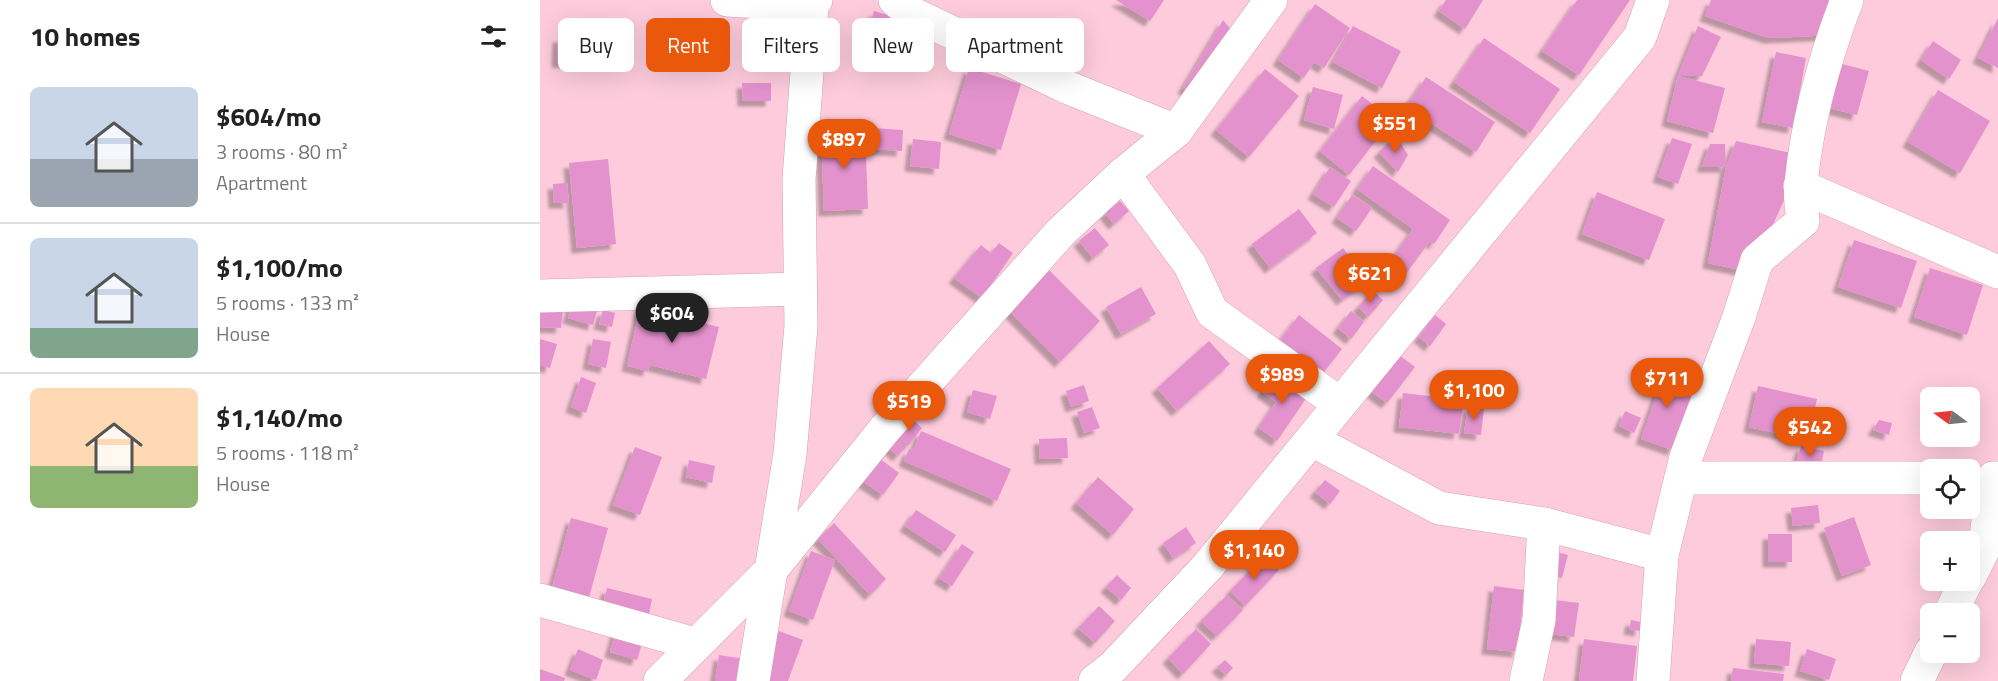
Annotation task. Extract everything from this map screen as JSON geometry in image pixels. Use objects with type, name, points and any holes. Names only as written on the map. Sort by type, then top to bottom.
[{"type":"street","points":[[727,0],[814,3],[799,179],[801,326],[790,454],[753,681]]},
{"type":"street","points":[[895,0],[911,14],[1059,83],[1176,131]]},
{"type":"street","points":[[660,681],[772,569],[891,422],[1061,232],[1123,174],[1176,131],[1271,0]]},
{"type":"street","points":[[1095,681],[1113,668],[1208,566],[1312,440],[1640,37],[1653,0]]},
{"type":"street","points":[[1653,681],[1662,555],[1681,478],[1757,260],[1803,221],[1800,186],[1810,131],[1834,35],[1848,0]]},
{"type":"street","points":[[1123,174],[1190,265],[1212,312],[1340,404]]},
{"type":"street","points":[[1800,186],[1998,272]]},
{"type":"street","points":[[540,296],[800,289]]},
{"type":"street","points":[[1312,440],[1439,508],[1544,524],[1662,555]]},
{"type":"street","points":[[1980,556],[1985,546],[1990,475]]},
{"type":"street","points":[[1681,478],[1920,478]]},
{"type":"street","points":[[1526,681],[1539,620],[1544,524]]},
{"type":"street","points":[[540,600],[695,644]]},
{"type":"street","points":[[1917,681],[1926,663]]},
{"type":"building","points":[[1116,0],[1164,0],[1150,21]]},
{"type":"building","points":[[1446,0],[1483,0],[1465,29],[1439,11]]},
{"type":"building","points":[[1577,0],[1630,0],[1579,75],[1542,51]]},
{"type":"building","points":[[1711,0],[1828,0],[1845,6],[1834,35],[1769,38],[1705,16]]},
{"type":"building","points":[[1315,4],[1350,28],[1324,68],[1314,62],[1304,78],[1278,60]]},
{"type":"building","points":[[874,11],[898,18],[872,18]]},
{"type":"building","points":[[1998,18],[1998,68],[1978,58]]},
{"type":"building","points":[[1223,20],[1244,45],[1209,104],[1183,88]]},
{"type":"building","points":[[1353,26],[1401,51],[1382,88],[1333,62]]},
{"type":"building","points":[[1698,26],[1721,37],[1702,76],[1678,76]]},
{"type":"building","points":[[1484,38],[1560,89],[1530,133],[1454,82]]},
{"type":"building","points":[[1933,41],[1961,60],[1949,79],[1921,60]]},
{"type":"building","points":[[1776,52],[1806,58],[1793,128],[1762,122]]},
{"type":"building","points":[[1842,64],[1869,71],[1857,115],[1829,108]]},
{"type":"building","points":[[1265,69],[1299,96],[1249,157],[1216,130]]},
{"type":"building","points":[[968,72],[982,72],[1021,84],[1001,150],[949,134]]},
{"type":"building","points":[[1678,76],[1725,88],[1713,133],[1667,121]]},
{"type":"building","points":[[1426,77],[1495,122],[1476,152],[1406,107]]},
{"type":"building","points":[[742,83],[771,83],[771,101],[743,101]]},
{"type":"building","points":[[1313,87],[1343,95],[1334,129],[1304,120]]},
{"type":"building","points":[[1938,90],[1990,121],[1960,173],[1908,142]]},
{"type":"building","points":[[1362,96],[1392,120],[1349,175],[1320,151]]},
{"type":"building","points":[[872,128],[903,130],[902,151],[871,149]]},
{"type":"building","points":[[865,130],[868,209],[824,211],[821,132]]},
{"type":"building","points":[[1396,136],[1408,155],[1398,172],[1379,152]]},
{"type":"building","points":[[1672,138],[1692,144],[1678,184],[1658,177]]},
{"type":"building","points":[[913,139],[941,142],[939,169],[910,166]]},
{"type":"building","points":[[1736,141],[1804,156],[1757,260],[1764,275],[1708,263],[1726,167]]},
{"type":"building","points":[[1710,144],[1725,144],[1726,167],[1702,167]]},
{"type":"building","points":[[608,159],[616,244],[577,248],[569,163]]},
{"type":"building","points":[[1373,166],[1450,220],[1434,244],[1430,241],[1397,286],[1381,274],[1413,229],[1357,189]]},
{"type":"building","points":[[1330,167],[1351,181],[1334,207],[1313,194]]},
{"type":"building","points":[[567,183],[569,203],[554,203],[553,184]]},
{"type":"building","points":[[1597,192],[1665,219],[1649,260],[1582,234]]},
{"type":"building","points":[[1352,195],[1372,208],[1356,231],[1337,218]]},
{"type":"building","points":[[1120,201],[1129,211],[1114,224],[1105,213]]},
{"type":"building","points":[[1299,209],[1317,233],[1270,268],[1252,244]]},
{"type":"building","points":[[1095,228],[1109,245],[1093,258],[1079,241]]},
{"type":"building","points":[[1854,240],[1917,261],[1901,308],[1838,287]]},
{"type":"building","points":[[999,243],[1013,253],[982,298],[954,278],[981,245],[991,253]]},
{"type":"building","points":[[1343,248],[1368,280],[1342,300],[1316,268]]},
{"type":"building","points":[[1930,268],[1983,285],[1967,335],[1914,317]]},
{"type":"building","points":[[1048,269],[1100,321],[1060,362],[1008,310]]},
{"type":"building","points":[[1141,287],[1156,314],[1121,334],[1106,307]]},
{"type":"building","points":[[1373,291],[1383,300],[1368,317],[1358,307]]},
{"type":"building","points":[[572,304],[597,311],[593,325],[568,318]]},
{"type":"building","points":[[540,308],[563,310],[561,328],[540,327]]},
{"type":"building","points":[[640,308],[719,327],[706,379],[650,365],[648,371],[627,366]]},
{"type":"building","points":[[603,310],[615,313],[612,327],[599,324]]},
{"type":"building","points":[[1351,311],[1364,322],[1351,339],[1338,328]]},
{"type":"building","points":[[1299,315],[1342,349],[1320,377],[1277,344]]},
{"type":"building","points":[[1435,315],[1446,324],[1430,346],[1419,337]]},
{"type":"building","points":[[540,339],[557,344],[550,368],[540,365]]},
{"type":"building","points":[[593,339],[611,342],[606,368],[588,364]]},
{"type":"building","points":[[1209,341],[1230,364],[1177,411],[1157,388]]},
{"type":"building","points":[[1399,355],[1415,367],[1387,403],[1372,392]]},
{"type":"building","points":[[1654,370],[1696,385],[1673,450],[1641,439],[1658,391],[1647,387]]},
{"type":"building","points":[[1276,372],[1309,394],[1277,441],[1259,428],[1276,402],[1262,392]]},
{"type":"building","points":[[581,377],[596,383],[586,413],[571,407]]},
{"type":"building","points":[[1084,385],[1089,401],[1071,407],[1066,391]]},
{"type":"building","points":[[1758,386],[1817,399],[1808,440],[1749,427]]},
{"type":"building","points":[[973,390],[997,396],[990,419],[967,412]]},
{"type":"building","points":[[1403,393],[1464,400],[1459,434],[1399,427]]},
{"type":"building","points":[[1092,407],[1100,428],[1084,433],[1077,412]]},
{"type":"building","points":[[1468,407],[1484,409],[1481,435],[1464,433]]},
{"type":"building","points":[[1625,411],[1641,418],[1634,433],[1619,426]]},
{"type":"building","points":[[911,418],[922,428],[908,446],[896,435]]},
{"type":"building","points":[[1879,420],[1892,423],[1889,435],[1873,430]]},
{"type":"building","points":[[921,431],[1011,469],[997,501],[904,461],[909,449],[913,451]]},
{"type":"building","points":[[895,437],[906,447],[898,456],[887,446]]},
{"type":"building","points":[[1067,438],[1068,458],[1040,459],[1039,439]]},
{"type":"building","points":[[1801,446],[1824,451],[1820,469],[1796,464]]},
{"type":"building","points":[[635,447],[662,457],[640,515],[613,505]]},
{"type":"building","points":[[879,458],[899,473],[883,495],[862,481]]},
{"type":"building","points":[[689,460],[715,466],[712,483],[686,477]]},
{"type":"building","points":[[1098,477],[1134,509],[1113,535],[1076,503]]},
{"type":"building","points":[[1325,480],[1340,491],[1330,504],[1315,492]]},
{"type":"building","points":[[1818,505],[1820,523],[1793,526],[1791,508]]},
{"type":"building","points":[[916,510],[956,535],[945,552],[905,526]]},
{"type":"building","points":[[1854,517],[1871,565],[1842,576],[1824,528]]},
{"type":"building","points":[[571,518],[608,528],[587,605],[550,595]]},
{"type":"building","points":[[834,523],[886,579],[870,595],[818,539]]},
{"type":"building","points":[[1186,527],[1196,543],[1173,558],[1163,543]]},
{"type":"building","points":[[1768,534],[1792,534],[1792,562],[1768,562]]},
{"type":"building","points":[[962,544],[974,552],[952,586],[939,578]]},
{"type":"building","points":[[811,551],[835,560],[813,620],[789,611]]},
{"type":"building","points":[[1553,551],[1568,555],[1562,578],[1547,574]]},
{"type":"building","points":[[1264,556],[1279,570],[1245,606],[1230,591]]},
{"type":"building","points":[[1117,575],[1131,588],[1121,600],[1106,587]]},
{"type":"building","points":[[1494,586],[1524,590],[1518,652],[1487,649]]},
{"type":"building","points":[[607,588],[652,599],[648,619],[602,608]]},
{"type":"building","points":[[1227,595],[1243,610],[1217,636],[1201,621]]},
{"type":"building","points":[[1555,600],[1579,603],[1574,637],[1550,634]]},
{"type":"building","points":[[1099,606],[1115,621],[1095,643],[1078,628]]},
{"type":"building","points":[[1631,620],[1641,622],[1640,631],[1629,629]]},
{"type":"building","points":[[617,627],[645,634],[637,660],[610,652]]},
{"type":"building","points":[[1196,629],[1211,644],[1183,674],[1168,658]]},
{"type":"building","points":[[779,631],[803,640],[788,681],[760,681]]},
{"type":"building","points":[[1584,639],[1637,646],[1633,681],[1579,681]]},
{"type":"building","points":[[1756,639],[1791,642],[1789,666],[1754,663]]},
{"type":"building","points":[[578,649],[603,660],[596,680],[570,670]]},
{"type":"building","points":[[1807,649],[1836,659],[1829,680],[1800,671]]},
{"type":"building","points":[[719,655],[745,659],[742,681],[715,681]]},
{"type":"building","points":[[1225,660],[1233,668],[1226,675],[1217,667]]},
{"type":"building","points":[[1733,668],[1784,674],[1783,681],[1731,681]]},
{"type":"building","points":[[540,669],[565,678],[564,681],[540,681]]}]
